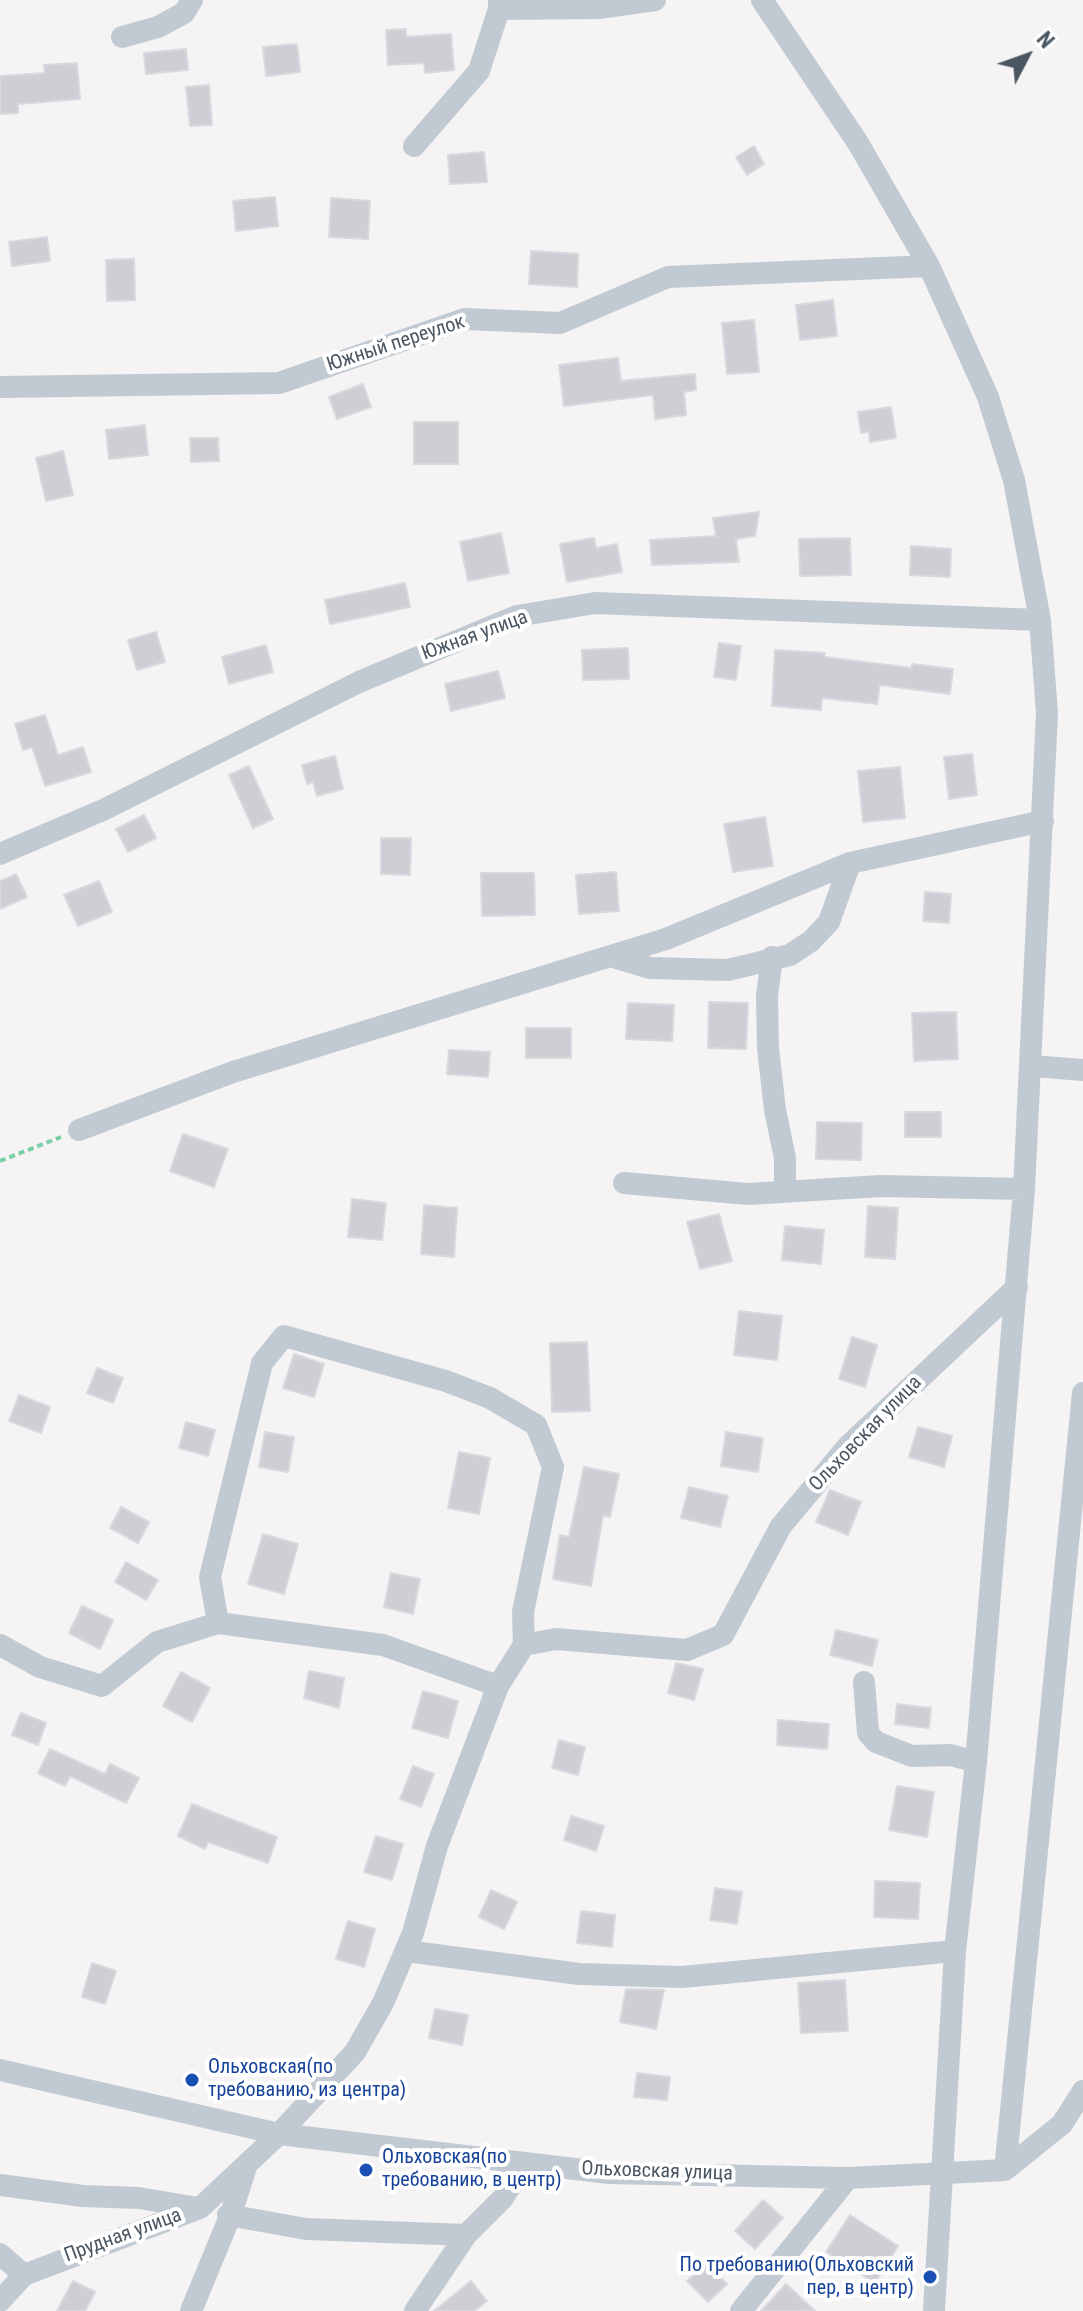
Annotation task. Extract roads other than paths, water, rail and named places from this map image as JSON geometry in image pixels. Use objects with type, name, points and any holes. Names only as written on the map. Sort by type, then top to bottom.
[{"type":"street","points":[[122,37],[158,27],[184,13],[192,0]]},
{"type":"street","points":[[414,146],[479,71],[499,5],[599,8],[655,0]]},
{"type":"street","points":[[762,0],[858,143],[929,266],[997,425],[1014,480],[1040,620],[1047,713],[1024,1189],[976,1762],[955,1951],[934,2311]]},
{"type":"street","name":"Южный переулок","points":[[0,387],[279,383],[465,319],[560,323],[668,277],[929,266]]},
{"type":"street","name":"Южная улица","points":[[0,854],[103,810],[359,682],[517,616],[595,603],[1040,620]]},
{"type":"street","points":[[79,1130],[233,1072],[613,957],[850,863],[1043,821]]},
{"type":"street","points":[[613,957],[650,968],[728,970],[790,955],[811,941],[829,922],[850,863]]},
{"type":"street","points":[[772,957],[767,996],[768,1048],[775,1110],[785,1158],[785,1191]]},
{"type":"street","points":[[1032,1066],[1083,1070]]},
{"type":"street","points":[[624,1183],[748,1194],[881,1186],[1024,1189]]},
{"type":"street","name":"Ольховская улица","points":[[524,1645],[556,1639],[687,1650],[723,1635],[781,1526],[848,1446],[1017,1287]]},
{"type":"street","points":[[218,1623],[210,1577],[262,1363],[284,1336],[382,1361],[490,1398],[536,1425],[553,1467],[523,1612],[524,1645],[498,1686],[437,1846],[406,1951],[383,2003],[355,2052],[279,2134]]},
{"type":"street","points":[[1005,2170],[1083,1393]]},
{"type":"street","points":[[0,1645],[40,1667],[102,1686],[157,1642],[218,1623],[383,1645],[498,1686]]},
{"type":"street","points":[[864,1682],[868,1733],[876,1742],[912,1756],[951,1755],[976,1762]]},
{"type":"street","points":[[406,1951],[579,1974],[682,1977],[955,1951]]},
{"type":"street","name":"Ольховская улица","points":[[0,2070],[279,2134],[609,2173],[848,2178],[1005,2170]]},
{"type":"street","points":[[1005,2170],[1073,2127],[1083,2091]]},
{"type":"street","name":"Прудная улица","points":[[0,2301],[24,2275],[200,2208],[279,2134]]},
{"type":"street","points":[[415,2311],[466,2235],[503,2198],[525,2163]]},
{"type":"street","points":[[191,2311],[246,2166]]},
{"type":"street","points":[[741,2311],[848,2178]]},
{"type":"street","points":[[0,2185],[83,2196],[139,2198],[306,2229],[466,2235]]},
{"type":"street","points":[[0,2254],[24,2275]]},
{"type":"place","name":"Ольховская(по требованию, из центра)","points":[[192,2080]]},
{"type":"place","name":"Ольховская(по требованию, в центр)","points":[[366,2170]]},
{"type":"place","name":"По требованию(Ольховский пер, в центр)","points":[[930,2277]]}]
